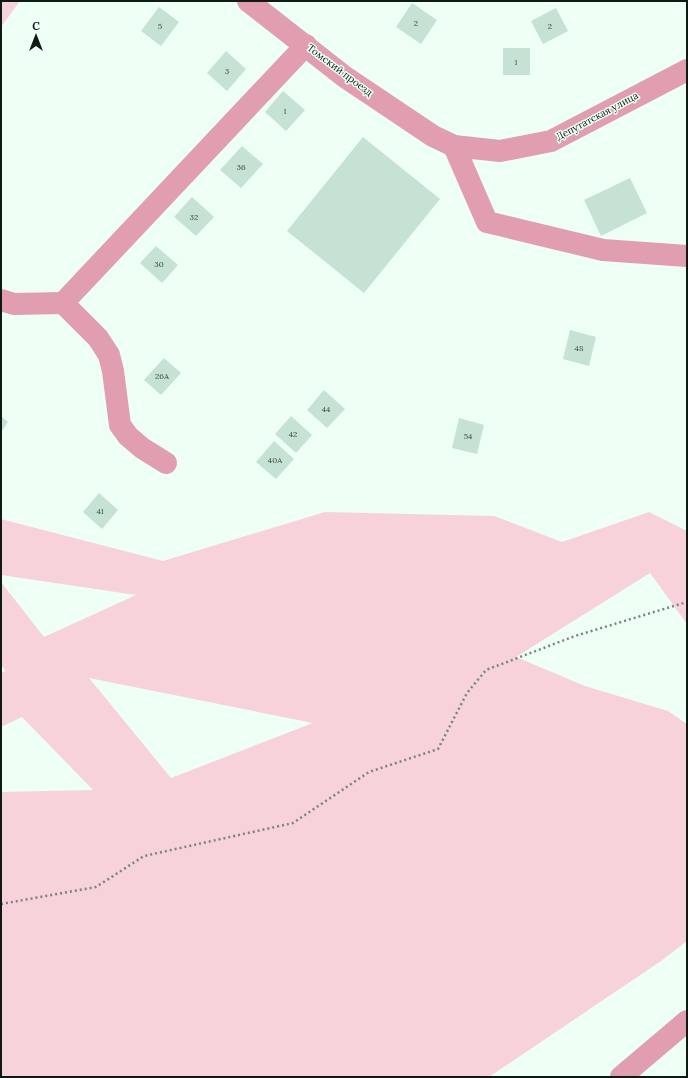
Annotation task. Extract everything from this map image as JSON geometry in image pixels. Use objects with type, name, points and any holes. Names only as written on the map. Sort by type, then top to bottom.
[{"type":"street","name":"Томский проезд","points":[[248,1],[345,77],[434,136]]},
{"type":"street","points":[[63,304],[306,45]]},
{"type":"street","name":"Депутатская улица","points":[[434,136],[454,146],[500,152],[551,141],[687,70]]},
{"type":"street","points":[[454,146],[487,222],[603,250],[687,256]]},
{"type":"street","points":[[1,300],[14,304],[63,304],[98,338],[109,355],[113,371],[120,424],[128,436],[142,448],[166,463]]},
{"type":"street","points":[[621,1077],[687,1021]]},
{"type":"path","points":[[1,904],[96,887],[144,856],[293,823],[369,772],[438,749],[467,693],[486,670],[574,636],[687,602]]},
{"type":"shaded area","points":[[1,1],[20,1],[1,27]]},
{"type":"shaded area","points":[[325,512],[494,516],[562,542],[649,512],[687,531],[687,624],[650,573],[516,657],[585,686],[668,711],[687,724],[687,941],[661,961],[489,1077],[1,1077],[1,792],[93,790],[22,717],[1,727],[1,673],[5,671],[1,664],[1,582],[44,637],[136,595],[1,575],[1,519],[163,561]],"holes":[[[89,678],[313,723],[171,778]]]},
{"type":"building","points":[[412,3],[437,20],[421,44],[396,27]]},
{"type":"building","points":[[159,7],[179,22],[161,46],[141,31]]},
{"type":"building","points":[[556,8],[568,31],[543,44],[531,21]]},
{"type":"building","points":[[503,48],[530,48],[530,75],[503,75]]},
{"type":"building","points":[[226,51],[246,69],[227,91],[207,73]]},
{"type":"building","points":[[283,91],[305,110],[286,131],[265,112]]},
{"type":"building","points":[[363,137],[440,199],[364,293],[287,231]]},
{"type":"building","points":[[242,146],[263,164],[241,188],[220,170]]},
{"type":"building","points":[[630,178],[647,213],[601,236],[584,200]]},
{"type":"building","points":[[192,197],[214,217],[196,236],[174,217]]},
{"type":"building","points":[[156,246],[178,265],[162,283],[140,263]]},
{"type":"building","points":[[570,330],[596,337],[589,366],[563,359]]},
{"type":"building","points":[[164,358],[181,373],[161,395],[144,380]]},
{"type":"building","points":[[324,390],[345,409],[327,428],[307,410]]},
{"type":"building","points":[[1,416],[8,422],[1,432]]},
{"type":"building","points":[[291,416],[312,435],[296,453],[275,434]]},
{"type":"building","points":[[459,418],[484,425],[477,454],[452,448]]},
{"type":"building","points":[[274,441],[294,459],[276,479],[256,462]]},
{"type":"building","points":[[99,493],[118,510],[102,529],[83,512]]}]
